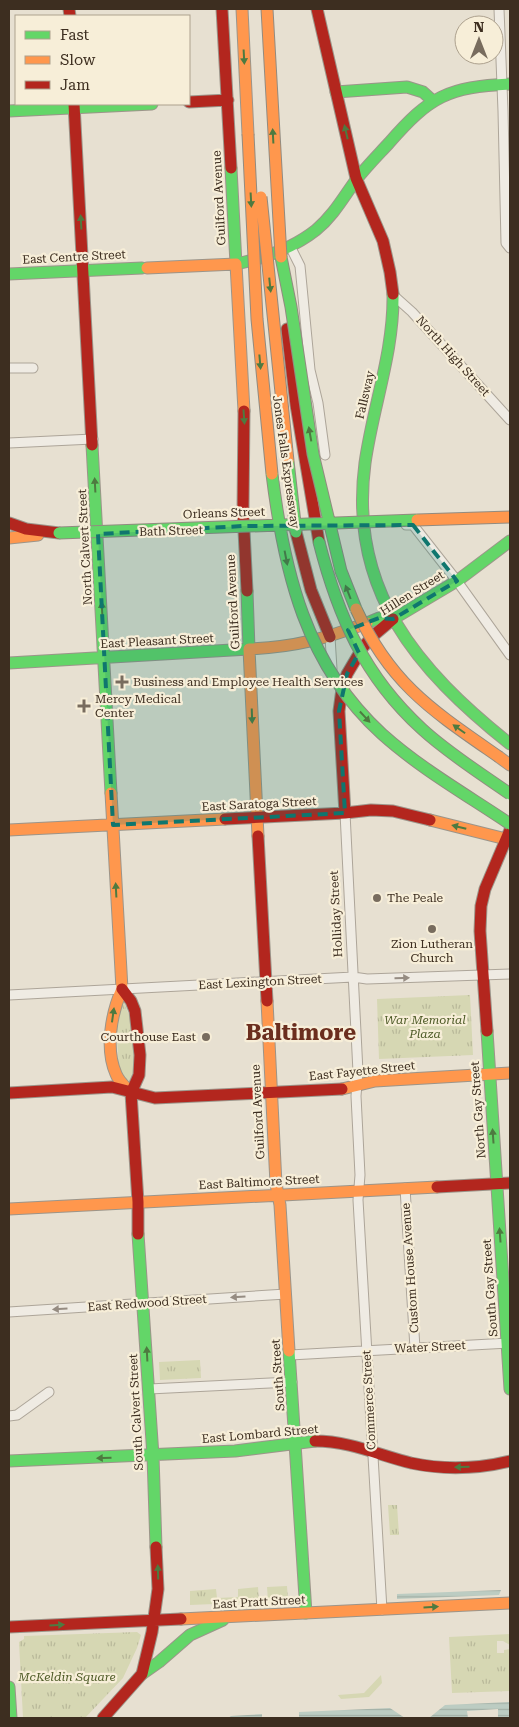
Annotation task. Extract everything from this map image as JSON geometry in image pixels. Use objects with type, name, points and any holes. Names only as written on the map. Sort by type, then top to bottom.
[{"type":"main road","name":"Guilford Avenue","points":[[222,9],[245,426],[243,529],[265,982],[278,1195]]},
{"type":"main road","name":"Jones Falls Expressway","points":[[242,9],[259,343],[270,462],[285,556],[303,620],[335,680],[355,706],[375,727],[422,766],[510,824]]},
{"type":"main road","name":"Jones Falls Expressway","points":[[267,9],[281,255],[290,358],[311,500],[326,570],[342,617],[354,644],[386,691],[422,729],[510,794]]},
{"type":"main road","name":"Fallsway","points":[[317,9],[357,180],[384,247],[393,295],[390,345],[364,465],[361,500],[362,527],[367,554],[392,619],[413,650],[440,684],[479,720],[510,744]]},
{"type":"main road","name":"East Centre Street","points":[[9,274],[236,264],[256,260],[291,248],[317,231],[357,180],[414,115],[433,101],[447,94],[476,85],[506,84]]},
{"type":"main road","points":[[336,92],[407,87],[423,92],[433,101]]},
{"type":"main road","points":[[190,102],[228,100]]},
{"type":"main road","points":[[9,111],[113,105]]},
{"type":"main road","name":"North Calvert Street","points":[[74,106],[122,989],[117,998],[113,1017],[113,1058],[119,1080],[131,1092]]},
{"type":"main road","points":[[248,134],[256,162],[261,196],[288,474],[296,532],[311,590],[330,637]]},
{"type":"main road","points":[[281,255],[291,307],[313,454],[340,571],[354,608],[383,658],[405,686],[434,712],[510,765]]},
{"type":"main road","name":"Orleans Street","points":[[9,538],[59,533],[510,518]]},
{"type":"main road","name":"Orleans Street","points":[[9,523],[26,529],[59,533]]},
{"type":"main road","name":"Hillen Street","points":[[339,711],[342,689],[347,674],[354,661],[374,635],[392,619],[457,581],[510,541]]},
{"type":"main road","points":[[302,644],[310,639],[314,629],[311,590]]},
{"type":"main road","name":"East Pleasant Street","points":[[9,664],[279,648],[330,637],[379,618],[392,619]]},
{"type":"main road","name":"Holliday Street","points":[[339,711],[345,814]]},
{"type":"main road","name":"East Saratoga Street","points":[[9,830],[345,814],[371,810],[393,811],[507,843]]},
{"type":"main road","name":"North Gay Street","points":[[496,1184],[480,932],[481,906],[485,889],[507,843]]},
{"type":"main road","name":"North Calvert Street","points":[[122,989],[134,1006],[139,1041],[140,1067],[138,1080],[131,1092],[138,1202]]},
{"type":"main road","name":"East Fayette Street","points":[[9,1093],[112,1088],[144,1097],[156,1098],[343,1089],[375,1081],[510,1073]]},
{"type":"main road","name":"East Baltimore Street","points":[[9,1209],[510,1183]]},
{"type":"main road","name":"South Gay Street","points":[[496,1184],[509,1343],[510,1389]]},
{"type":"main road","name":"South Street","points":[[278,1195],[306,1613]]},
{"type":"main road","name":"South Calvert Street","points":[[138,1202],[137,1212],[153,1456],[158,1589],[154,1620],[142,1674]]},
{"type":"main road","name":"East Lombard Street","points":[[9,1461],[238,1451],[315,1441],[338,1442],[372,1450],[404,1461],[444,1467],[477,1467],[510,1460]]},
{"type":"main road","name":"East Pratt Street","points":[[9,1627],[510,1603]]},
{"type":"main road","points":[[103,1718],[142,1674],[159,1662],[179,1643],[190,1635],[230,1617]]},
{"type":"main road","points":[[9,1687],[11,1718]]},
{"type":"street","points":[[499,9],[506,84],[506,243],[510,248]]},
{"type":"street","points":[[291,248],[300,266],[310,370],[318,403],[325,455]]},
{"type":"street","name":"North High Street","points":[[393,295],[412,312],[510,420]]},
{"type":"street","points":[[9,368],[34,368]]},
{"type":"street","points":[[9,443],[93,439]]},
{"type":"street","points":[[362,527],[414,525],[510,655]]},
{"type":"street","name":"Bath Street","points":[[98,534],[243,529]]},
{"type":"street","name":"Holliday Street","points":[[330,637],[339,711]]},
{"type":"street","name":"Holliday Street","points":[[345,814],[358,1050],[356,1096],[360,1175],[358,1190]]},
{"type":"street","name":"East Lexington Street","points":[[9,995],[353,977],[367,980],[510,974]]},
{"type":"street","name":"Custom House Avenue","points":[[405,1188],[415,1348]]},
{"type":"street","name":"Commerce Street","points":[[358,1190],[382,1610]]},
{"type":"street","name":"East Redwood Street","points":[[9,1312],[286,1294]]},
{"type":"street","name":"Water Street","points":[[290,1355],[509,1343]]},
{"type":"street","points":[[149,1389],[292,1382]]},
{"type":"street","points":[[9,1416],[17,1415],[49,1392]]},
{"type":"highlighted area","points":[[413,525],[457,581],[393,619],[379,618],[348,630],[359,653],[347,674],[339,711],[345,813],[113,825],[98,534],[243,526]]},
{"type":"green space","name":"War Memorial Plaza","points":[[470,995],[473,1055],[379,1059],[377,999]]},
{"type":"green space","points":[[122,997],[130,1018],[136,1067],[129,1081],[119,1075],[116,1018]]},
{"type":"green space","points":[[200,1360],[201,1378],[160,1380],[159,1362]]},
{"type":"green space","points":[[388,1505],[397,1505],[399,1535],[390,1535]]},
{"type":"green space","points":[[287,1586],[288,1600],[268,1601],[267,1587]]},
{"type":"green space","points":[[258,1587],[259,1602],[190,1605],[190,1591],[216,1589],[217,1598],[238,1597],[238,1589]]},
{"type":"green space","name":"McKeldin Square","points":[[137,1632],[141,1635],[123,1678],[85,1718],[23,1718],[19,1642],[24,1639],[24,1636]]},
{"type":"green space","points":[[510,1634],[510,1645],[503,1641],[497,1641],[497,1653],[504,1653],[504,1650],[510,1649],[510,1691],[452,1693],[449,1637]]},
{"type":"green space","points":[[381,1675],[382,1683],[369,1697],[341,1699],[338,1695],[364,1693]]},
{"type":"shaded area","points":[[501,1590],[499,1595],[397,1599],[397,1594]]},
{"type":"shaded area","points":[[510,1702],[510,1718],[429,1718],[445,1705]]},
{"type":"shaded area","points":[[390,1708],[405,1718],[299,1718],[299,1712]]},
{"type":"shaded area","points":[[262,1714],[262,1718],[228,1718],[231,1716]]},
{"type":"pier","points":[[498,1709],[498,1717],[468,1718],[467,1711]]},
{"type":"traffic: fast","points":[[231,168],[236,264],[278,252],[307,237],[316,230],[333,213],[368,166],[403,127],[429,104],[455,92],[471,88],[510,84]]},
{"type":"traffic: fast","points":[[336,92],[407,87],[423,92],[433,101]]},
{"type":"traffic: fast","points":[[9,111],[132,105]]},
{"type":"traffic: fast","points":[[281,257],[291,307],[313,454],[341,571],[356,609]]},
{"type":"traffic: fast","points":[[9,274],[142,268]]},
{"type":"traffic: fast","points":[[393,294],[387,358],[365,463],[363,509],[367,550],[379,588],[396,623],[419,656],[446,687],[476,716],[510,744]]},
{"type":"traffic: fast","points":[[92,445],[111,793]]},
{"type":"traffic: fast","points":[[288,461],[296,532]]},
{"type":"traffic: fast","points":[[272,474],[277,510],[292,581],[303,615],[317,647],[334,678],[356,707],[397,747],[428,770],[510,824]]},
{"type":"traffic: fast","points":[[59,533],[417,520]]},
{"type":"traffic: fast","points":[[367,623],[379,618],[393,619],[457,581],[510,541]]},
{"type":"traffic: fast","points":[[319,542],[335,595],[345,620],[369,666],[384,688],[402,709],[432,738],[464,763],[510,794]]},
{"type":"traffic: fast","points":[[9,663],[249,649],[247,591]]},
{"type":"traffic: fast","points":[[487,1031],[510,1389]]},
{"type":"traffic: fast","points":[[138,1234],[153,1456],[156,1547]]},
{"type":"traffic: fast","points":[[289,1351],[306,1613]]},
{"type":"traffic: fast","points":[[9,1461],[235,1451],[315,1441]]},
{"type":"traffic: fast","points":[[142,1674],[190,1635],[223,1620]]},
{"type":"traffic: fast","points":[[9,1687],[11,1718]]},
{"type":"traffic: slow","points":[[242,9],[248,134]]},
{"type":"traffic: slow","points":[[267,9],[281,257]]},
{"type":"traffic: slow","points":[[248,134],[257,319],[272,474]]},
{"type":"traffic: slow","points":[[261,197],[288,461]]},
{"type":"traffic: slow","points":[[147,268],[236,264],[244,411]]},
{"type":"traffic: slow","points":[[417,520],[510,517]]},
{"type":"traffic: slow","points":[[9,538],[38,535]]},
{"type":"traffic: slow","points":[[356,609],[369,635],[399,677],[434,710],[499,757]]},
{"type":"traffic: slow","points":[[258,836],[249,649],[309,641],[337,634],[367,623]]},
{"type":"traffic: slow","points":[[499,757],[510,765]]},
{"type":"traffic: slow","points":[[111,793],[122,989],[112,1020],[110,1043],[117,1077],[131,1093]]},
{"type":"traffic: slow","points":[[9,830],[225,819]]},
{"type":"traffic: slow","points":[[430,820],[506,839]]},
{"type":"traffic: slow","points":[[267,1001],[276,1184],[280,1205],[289,1351]]},
{"type":"traffic: slow","points":[[342,1089],[375,1081],[510,1073]]},
{"type":"traffic: slow","points":[[9,1209],[437,1187]]},
{"type":"traffic: slow","points":[[181,1619],[510,1603]]},
{"type":"traffic: jam","points":[[69,9],[70,15]]},
{"type":"traffic: jam","points":[[222,9],[231,168]]},
{"type":"traffic: jam","points":[[317,9],[356,178],[383,241],[393,294]]},
{"type":"traffic: jam","points":[[190,102],[228,100]]},
{"type":"traffic: jam","points":[[74,105],[92,445]]},
{"type":"traffic: jam","points":[[287,329],[296,405],[319,542]]},
{"type":"traffic: jam","points":[[244,411],[243,510],[247,591]]},
{"type":"traffic: jam","points":[[9,523],[26,529],[59,533]]},
{"type":"traffic: jam","points":[[296,532],[311,590],[330,637]]},
{"type":"traffic: jam","points":[[345,813],[339,711],[342,689],[347,674],[363,647],[393,619]]},
{"type":"traffic: jam","points":[[225,819],[371,810],[393,811],[430,820]]},
{"type":"traffic: jam","points":[[487,1031],[480,931],[481,906],[485,889],[510,830]]},
{"type":"traffic: jam","points":[[258,836],[267,1001]]},
{"type":"traffic: jam","points":[[122,989],[131,1001],[135,1011],[140,1055],[139,1075],[131,1093],[138,1202],[138,1234]]},
{"type":"traffic: jam","points":[[9,1093],[112,1087],[155,1098],[342,1089]]},
{"type":"traffic: jam","points":[[437,1187],[510,1183]]},
{"type":"traffic: jam","points":[[315,1441],[340,1443],[411,1463],[436,1467],[473,1467],[510,1461]]},
{"type":"traffic: jam","points":[[103,1718],[142,1674],[152,1632],[158,1589],[156,1547]]},
{"type":"traffic: jam","points":[[9,1627],[181,1619]]},
{"type":"place","name":"Business and Employee Health Services","points":[[122,682]]},
{"type":"place","name":"Mercy Medical Center","points":[[84,706]]},
{"type":"place","name":"The Peale","points":[[377,898]]},
{"type":"place","name":"Zion Lutheran Church","points":[[432,929]]},
{"type":"place","name":"Courthouse East","points":[[206,1037]]},
{"type":"district","name":"Baltimore","points":[[301,1032]]}]
